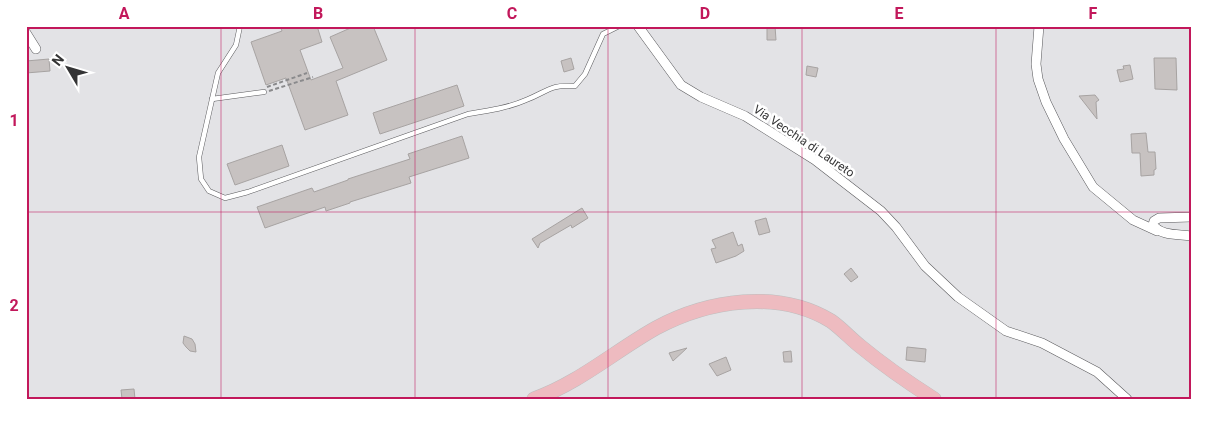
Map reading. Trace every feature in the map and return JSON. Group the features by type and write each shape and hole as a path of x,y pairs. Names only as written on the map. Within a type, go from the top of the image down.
{"main road":[{"path":"534,399 551,393 657,328 691,314 735,302 770,302 804,308 832,322 861,346 934,399"}],"street":[{"name":"Via Vecchia di Laureto","path":"638,26 681,85 701,97 745,116 814,160 881,211 924,266 958,297 1006,331 1042,343 1097,372 1127,399"},
{"path":"1039,26 1036,64 1038,79 1046,102 1064,139 1093,187 1133,220 1162,233 1191,236"},
{"path":"26,34 36,49"},
{"path":"1157,231 1153,225 1154,221 1159,218 1191,216"}],"lane":[{"path":"240,26 236,46 218,73 199,157 201,179 209,191 225,198 248,192 468,114 489,111 526,100 545,90 564,85 575,86 585,74 603,34 607,29 619,26"},
{"path":"212,99 263,92"}],"path":[{"path":"307,73 261,88 263,92 313,77"}],"building":[{"path":"280,26 317,26 322,42 300,50 311,80 343,68 330,37 355,26 373,26 387,60 336,81 348,115 305,130 286,78 266,85 251,42 282,31"},
{"path":"767,26 775,26 776,40 767,40"},
{"path":"571,58 574,69 564,72 561,61"},
{"path":"1154,58 1176,58 1177,90 1155,89"},
{"path":"49,59 50,71 26,73 26,61"},
{"path":"1130,65 1133,79 1120,82 1117,70 1124,69 1123,66"},
{"path":"807,66 818,68 816,77 806,75"},
{"path":"457,85 464,106 380,134 373,113"},
{"path":"1095,95 1099,100 1096,102 1097,119 1079,96"},
{"path":"1146,133 1148,152 1155,152 1156,169 1154,170 1154,175 1141,176 1140,153 1132,153 1131,134"},
{"path":"462,136 469,158 409,177 411,183 326,211 325,207 265,228 257,207 312,188 314,192 410,159 408,154"},
{"path":"282,145 289,166 235,185 227,164"},
{"path":"582,208 588,218 572,228 571,225 540,243 538,248 532,239"},
{"path":"766,218 770,232 759,235 755,221"},
{"path":"733,232 738,246 742,244 744,251 716,263 711,249 716,248 712,240"},
{"path":"851,268 858,277 851,282 844,274"},
{"path":"184,336 192,339 196,352 190,351 183,343"},
{"path":"907,347 926,349 925,362 906,360"},
{"path":"687,348 673,361 669,353"},
{"path":"791,351 792,362 784,362 783,352"},
{"path":"726,357 731,370 717,376 709,364"},
{"path":"134,389 135,399 122,399 121,390"}]}
